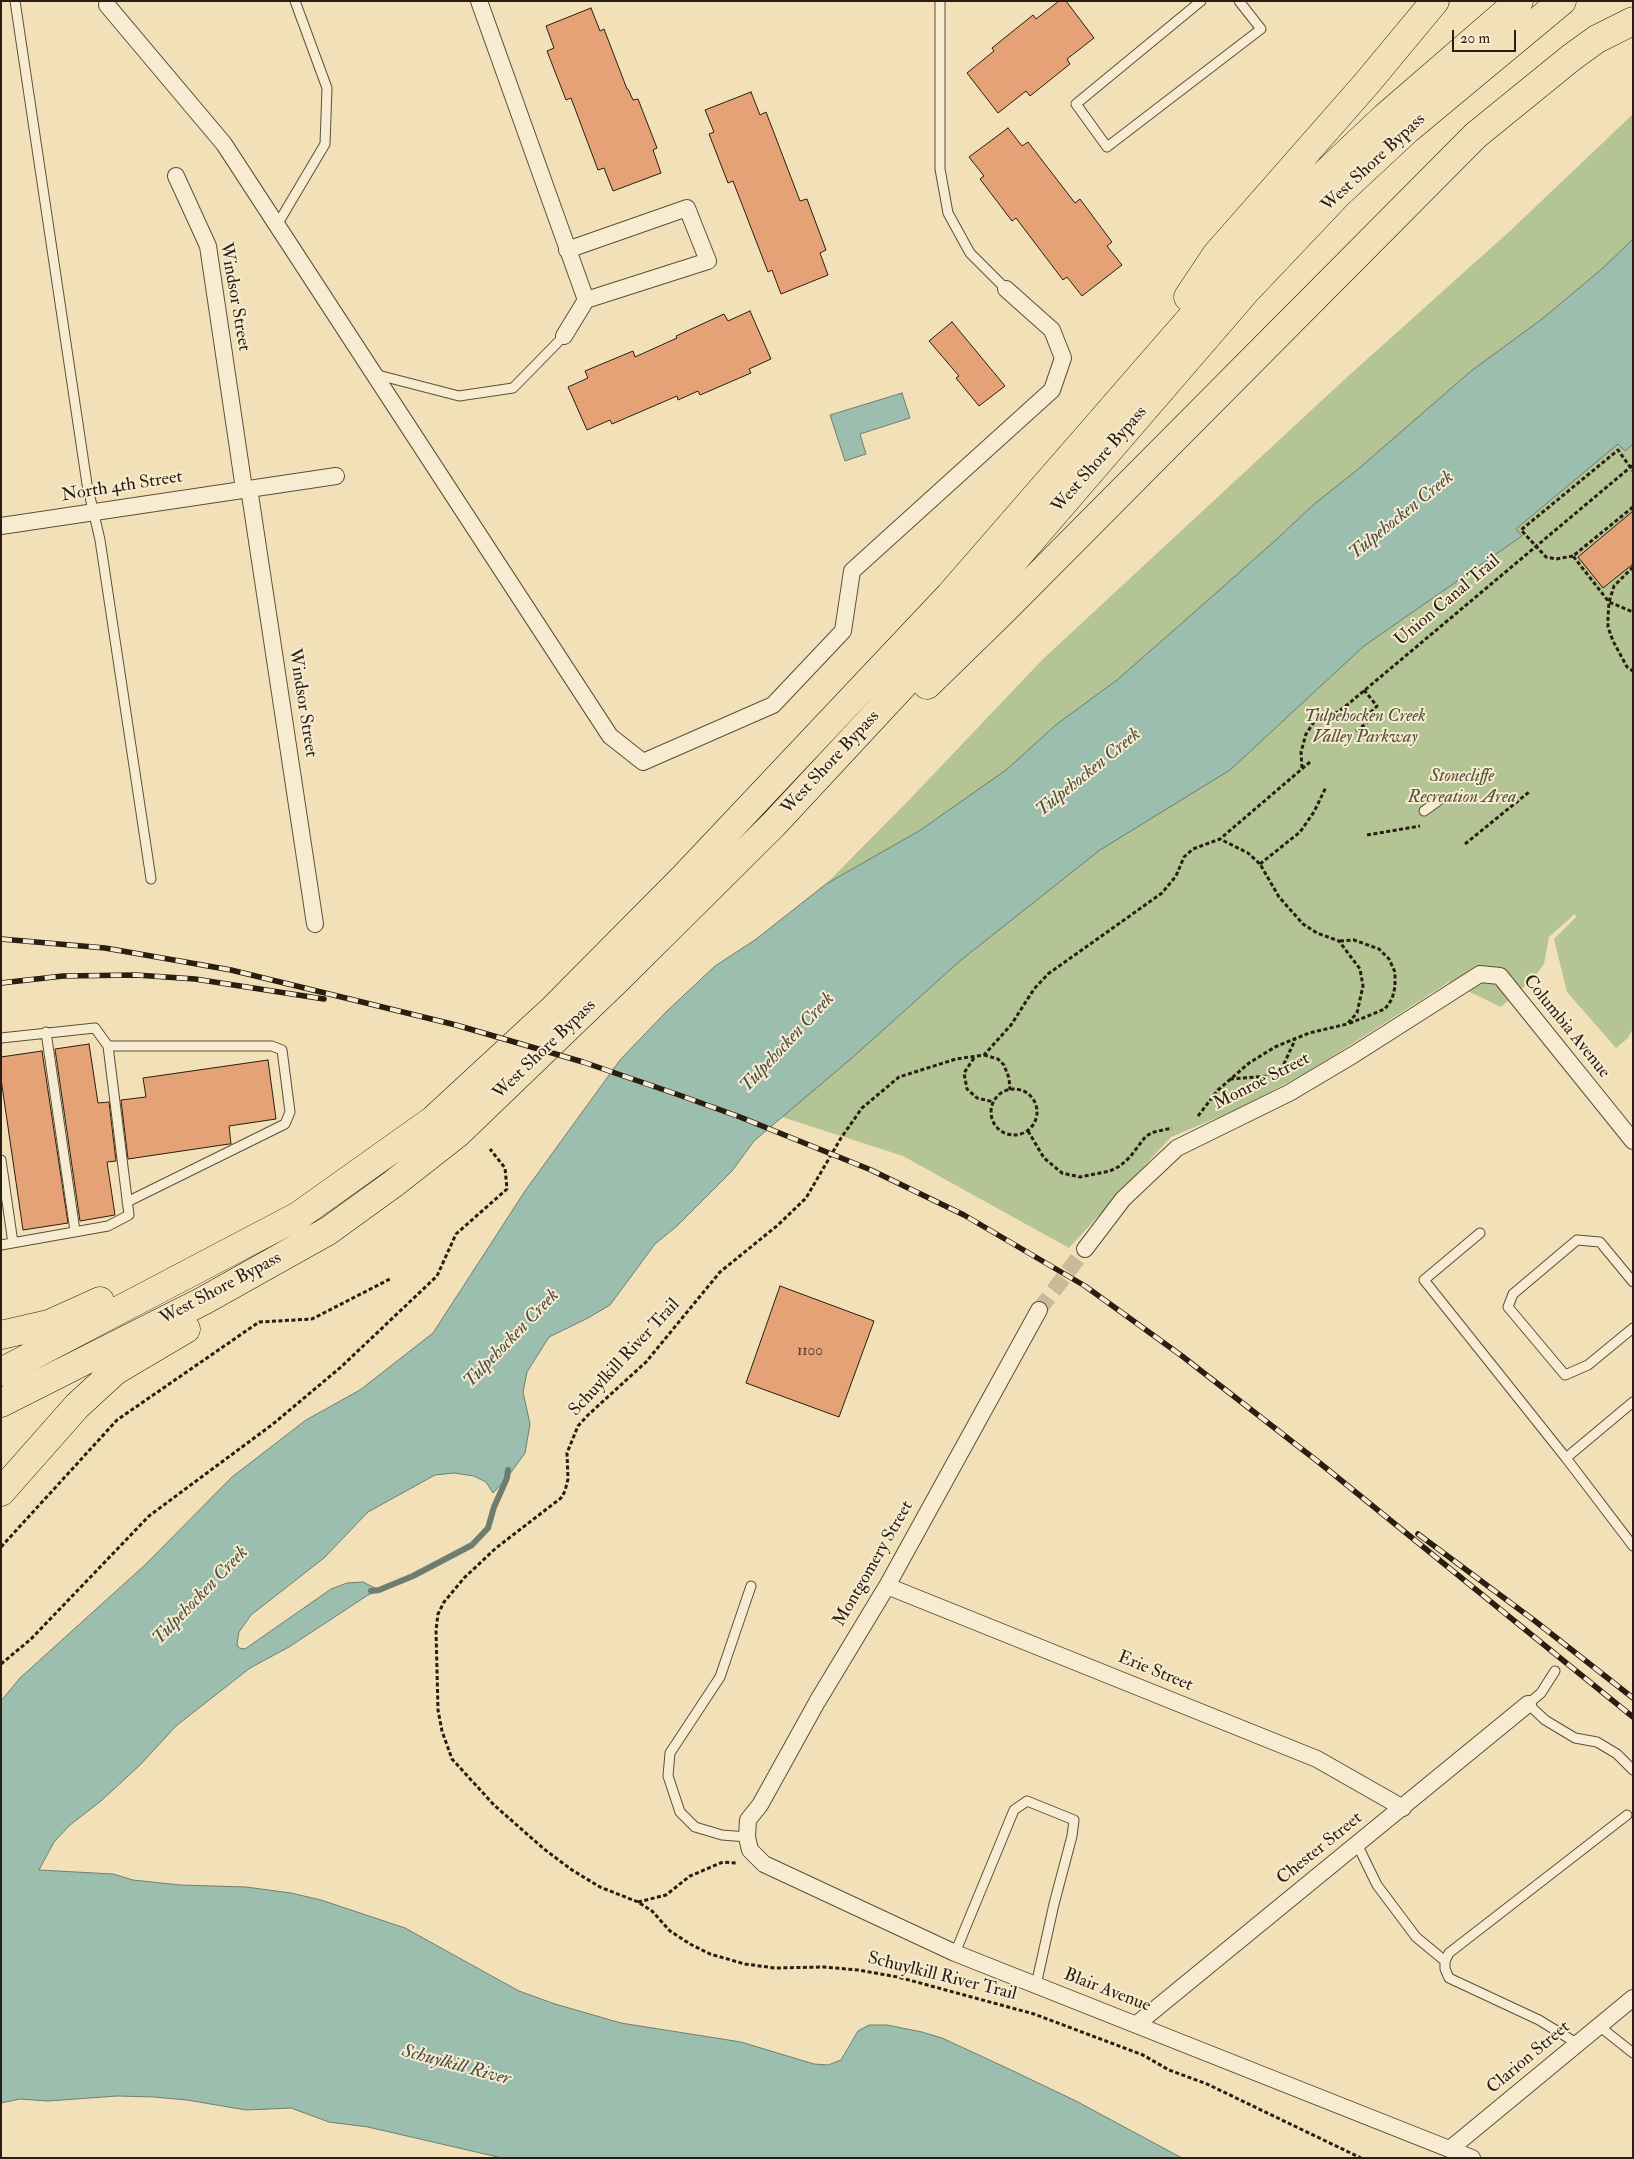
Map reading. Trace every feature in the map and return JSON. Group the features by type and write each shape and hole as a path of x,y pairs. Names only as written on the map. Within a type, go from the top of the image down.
{"highway":[{"path":"1117,403 1216,255 1435,1"},
{"name":"West Shore Bypass","path":"1,1372 298,1216 433,1120 551,1011 683,878 950,595 1278,218 1385,117 1520,1"},
{"name":"West Shore Bypass","path":"1,1403 203,1301 328,1231 447,1142 618,979 773,826 946,639 1246,291 1337,195 1408,129 1562,1"},
{"path":"618,979 1004,610 1476,135 1572,57 1597,39 1633,21"},
{"path":"1,1492 77,1406 115,1370 160,1343 332,1249 447,1142"},
{"path":"1,1335 48,1324 69,1316 359,1172"}],"street":[{"path":"479,1 586,300"},
{"path":"107,5 224,144 610,736 643,762 773,705 843,631 852,571 1052,390 1063,358 1052,330 1006,289"},
{"name":"Windsor Street","path":"176,176 208,246 315,924"},
{"path":"564,336 586,300 708,261 687,208 567,250"},
{"name":"North 4th Street","path":"1,526 336,476"},
{"name":"Columbia Avenue","path":"1480,974 1500,976 1633,1141"},
{"name":"Monroe Street","path":"1085,1250 1123,1199 1177,1148 1289,1093 1362,1050 1480,974"},
{"name":"Montgomery Street","path":"747,1837 748,1820 760,1805 817,1702 887,1586 1039,1310"},
{"name":"Erie Street","path":"887,1586 1317,1759 1402,1808"},
{"name":"Chester Street","path":"1137,2024 1528,1704"},
{"name":"Blair Avenue","path":"747,1837 750,1850 764,1864 955,1953 1472,2158"},
{"name":"Clarion Street","path":"1450,2149 1633,1998"}],"lane":[{"path":"15,1 87,484 102,550 151,879"},
{"path":"277,225 325,144 327,88 295,1"},
{"path":"940,1 940,168 948,213 970,253 1006,289"},
{"path":"1201,1 1076,104 1107,147 1261,29 1239,1"},
{"path":"374,374 459,396 513,388 564,336"},
{"path":"1424,812 1438,801"},
{"path":"1,1038 95,1028 108,1046 129,1215 108,1226 1,1245"},
{"path":"46,1032 75,1231"},
{"path":"108,1046 272,1046 282,1050 290,1112 285,1124 127,1202"},
{"path":"1,1160 13,1243"},
{"path":"1480,1233 1424,1280 1566,1458 1633,1546"},
{"path":"1633,1282 1600,1242 1577,1240 1513,1294 1508,1306 1565,1375 1588,1365 1633,1328"},
{"path":"1566,1458 1633,1402"},
{"path":"747,1837 722,1835 696,1827 680,1812 668,1776 670,1753 720,1677 751,1586"},
{"path":"1555,1672 1540,1693 1528,1704 1545,1720 1576,1738 1597,1742 1616,1754 1633,1770"},
{"path":"955,1953 1014,1810 1027,1801 1074,1820 1072,1836 1054,1904 1036,1985"},
{"path":"1578,2044 1539,2020 1449,1978 1445,1969 1445,1961 1449,1953 1627,1815"},
{"path":"1357,1844 1377,1885 1416,1937 1445,1961"},
{"path":"1599,2026 1633,2053"}],"path":[{"path":"1633,471 1618,450 1521,530 1534,547 1546,557 1556,560 1573,556 1633,507"},
{"name":"Union Canal Trail","path":"1302,768 1301,752 1306,734 1314,722 1338,712 1631,466"},
{"path":"1573,556 1609,602 1633,612"},
{"path":"1633,567 1614,586 1609,602 1608,627 1627,667 1633,671"},
{"path":"1364,690 1377,706 1369,714 1374,720"},
{"path":"1338,712 1338,722"},
{"path":"1356,731 1367,723"},
{"path":"1010,1090 1009,1078 1004,1065 998,1059 984,1055 1011,1025 1034,989 1048,974 1162,893 1176,876 1184,857 1193,849 1220,839 1310,762"},
{"path":"1260,864 1300,832 1314,812 1326,787"},
{"path":"1466,844 1529,792"},
{"path":"1367,835 1424,825"},
{"path":"1194,1119 1201,1113 1218,1090 1249,1063 1275,1048 1309,1033 1347,1024 1385,1009 1392,999 1395,987 1395,972 1389,959 1379,950 1354,940 1340,941 1317,933 1303,924 1279,897 1260,864 1248,853 1220,839"},
{"path":"1340,941 1360,969 1363,986 1357,1013 1347,1024"},
{"path":"1230,1080 1269,1076 1277,1072 1283,1066 1295,1040"},
{"name":"Schuylkill River Trail","path":"984,1055 956,1059 899,1077 862,1108 841,1138 806,1198 778,1225 720,1272 646,1362 578,1426 567,1453 568,1479 561,1498 496,1548 464,1578 444,1602 438,1614 436,1630 438,1710 442,1731 452,1758 494,1805 544,1849 572,1870 600,1887 638,1902 652,1911 670,1930 690,1944 710,1954 744,1964 775,1968 824,1967 858,1970 898,1977 1034,2014 1143,2055 1169,2070 1207,2084 1361,2158"},
{"path":"974,1057 964,1073 964,1082 967,1089 977,1098 994,1102"},
{"path":"1010,1090 1025,1092 1035,1103 1036,1119 1028,1131 1014,1135 1000,1130 992,1117 994,1102 1003,1092 1010,1090"},
{"path":"1028,1131 1044,1158 1062,1173 1080,1177 1110,1171 1120,1166 1130,1158 1146,1136 1177,1126"},
{"path":"1,1664 31,1639 149,1516 274,1424 341,1367 438,1276 456,1234 507,1189 505,1168 490,1149"},
{"path":"1,1547 124,1414 259,1322 312,1319 390,1280"},
{"path":"638,1902 666,1895 690,1876 723,1862 764,1864"}],"green space":[{"name":"Tulpehocken Creek Valley Parkway","path":"1633,114 1633,1029 1628,1038 1616,1048 1567,992 1554,939 1576,917 1575,914 1549,937 1544,964 1532,980 1501,1007 1449,982 1314,1068 1243,1107 1171,1137 1069,1248 903,1156 782,1117 666,1012 715,966 755,940 826,884 1043,659 1345,379 1511,230"}],"water":[{"path":"1633,239 1633,444 1625,451 1618,444 1516,529 1522,536 1364,646 1230,770 1100,850 961,960 853,1057 754,1141 732,1171 677,1226 655,1244 610,1305 549,1337 527,1372 523,1392 530,1424 525,1453 507,1478 493,1493 486,1482 474,1476 454,1473 435,1475 368,1512 324,1558 251,1615 239,1632 237,1644 239,1648 245,1649 331,1589 347,1583 363,1582 379,1590 368,1595 289,1647 250,1668 176,1726 140,1765 101,1801 70,1825 54,1842 39,1870 113,1874 133,1880 180,1885 246,1887 291,1893 321,1900 405,1928 519,1991 555,2004 621,2023 741,2042 814,2064 828,2065 841,2060 858,2031 869,2025 887,2025 922,2032 942,2038 1076,2101 1182,2158 502,2158 368,2127 329,2122 291,2108 246,2110 187,2100 117,2096 48,2101 20,2099 1,2103 1,1701 20,1678 146,1564 232,1477 306,1420 360,1390 433,1333 525,1191 620,1060 666,1012 715,966 755,940 826,884 919,831 1006,770 1057,724 1117,680 1313,505 1356,471 1471,371 1542,319 1603,268"},
{"path":"902,393 910,418 860,434 866,454 845,461 830,415"}],"building":[{"path":"1059,1 1066,1 1094,38 1067,59 1070,64 1030,96 1026,91 998,113 967,73 994,51 992,48 1033,15 1036,19"},
{"path":"591,8 600,31 604,29 627,89 633,100 638,99 657,148 653,150 661,173 613,191 604,168 598,170 571,98 566,100 547,51 554,48 546,26"},
{"path":"751,92 760,115 766,112 800,201 807,199 826,250 820,253 828,275 781,294 772,270 768,272 733,181 728,183 709,134 714,132 705,110"},
{"path":"1008,128 1022,146 1028,142 1075,203 1080,199 1112,242 1107,246 1122,265 1082,296 1067,277 1063,280 1016,218 1012,221 980,179 984,176 969,157"},
{"path":"750,311 771,359 749,369 751,373 700,395 698,391 678,400 677,396 612,424 610,420 587,430 568,387 588,378 585,371 633,351 635,357 724,314 728,321"},
{"path":"952,322 1005,386 979,406 956,378 959,376 929,341"},
{"path":"1633,511 1633,564 1603,588 1578,557"},
{"path":"89,1044 98,1103 109,1102 116,1161 107,1162 115,1215 80,1221 55,1049"},
{"path":"42,1051 68,1223 23,1230 1,1079 1,1057"},
{"path":"268,1060 276,1119 229,1126 231,1144 128,1159 121,1100 146,1097 143,1078"},
{"path":"780,1286 874,1321 839,1417 746,1383"}],"waterway":[{"path":"371,1591 379,1590 413,1576 472,1545 488,1528 494,1507 507,1478 508,1470"}],"tunnel":[{"path":"1039,1310 1085,1249"}],"railway":[{"path":"1,939 105,948 231,970 456,1025 583,1062 679,1095 740,1117 871,1170 964,1215 1085,1286 1182,1356 1321,1464 1633,1717"},
{"path":"1,983 63,976 136,975 195,979 324,999"},
{"path":"1418,1534 1535,1621 1633,1698"}],"water label":[{"name":"Tulpehocken Creek","path":"1402,516"},
{"name":"Tulpehocken Creek","path":"1089,773"},
{"name":"Tulpehocken Creek","path":"788,1043"},
{"name":"Tulpehocken Creek","path":"512,1339"},
{"name":"Tulpehocken Creek","path":"201,1596"},
{"name":"Schuylkill River","path":"456,2066"}],"park label":[{"name":"Stonecliffe Recreation Area","path":"1462,788"}]}
